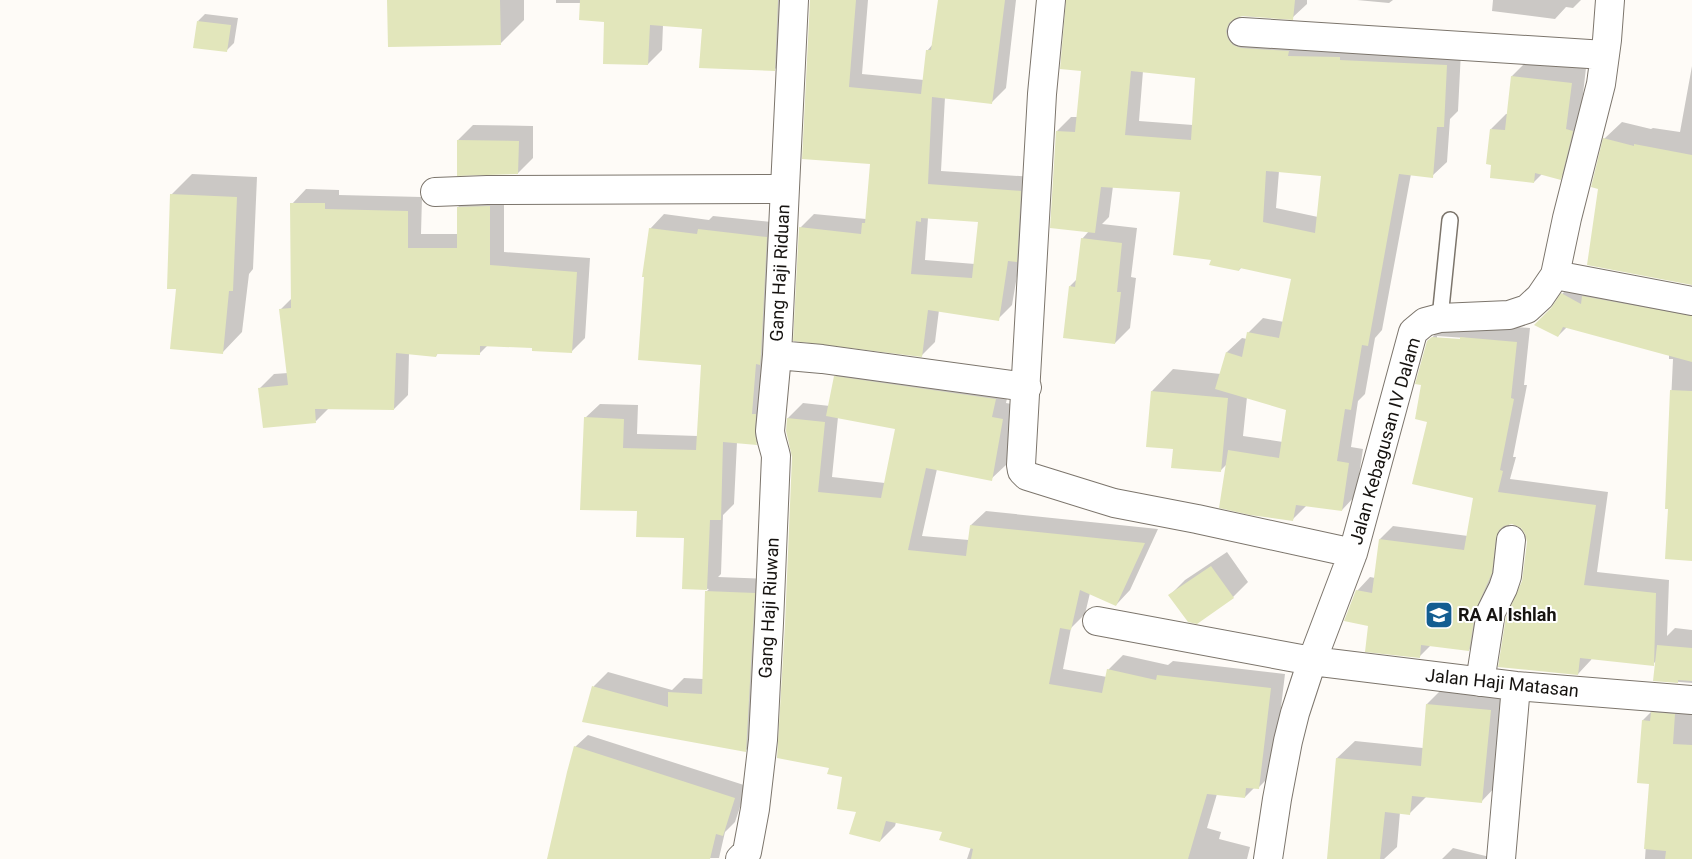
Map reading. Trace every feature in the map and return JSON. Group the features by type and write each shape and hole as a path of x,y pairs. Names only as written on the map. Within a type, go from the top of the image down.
{"street":[{"name":"Gang Haji Riduan","path":"794,0 777,355 822,359 1027,387"},
{"path":"1052,0 1042,94 1022,471 1027,476 1114,503 1353,553"},
{"name":"Jalan Kebagusan IV Dalam","path":"1268,859 1288,741 1312,662 1353,553 1413,332 1425,322 1440,318 1509,315 1527,309 1540,297 1555,275 1600,84 1605,56 1610,0"},
{"path":"1242,32 1605,56"},
{"path":"435,192 784,189"},
{"path":"1555,275 1692,300"},
{"name":"Gang Haji Riuwan","path":"740,859 747,852 755,809 763,740 776,456 775,448 771,443 770,431 777,355"},
{"path":"1480,682 1491,612 1507,576 1511,540"},
{"name":"Jalan Haji Matasan","path":"1097,621 1312,662 1516,686 1692,700"},
{"path":"1502,859 1516,686"}],"lane":[{"path":"1440,318 1450,220"}],"building":[{"path":"387,0 500,0 501,45 388,47"},
{"path":"580,0 778,0 775,71 699,68 702,29 650,25 648,65 603,64 604,22 579,20"},
{"path":"810,0 856,0 849,87 921,94 926,50 931,50 938,0 1005,0 992,104 932,97 928,184 1021,191 1017,262 1008,261 999,321 928,310 922,357 793,341 799,227 861,234 862,223 865,223 870,164 802,159","holes":["921,218 978,222 972,278 911,274 916,221 921,222"]},
{"path":"1066,0 1295,0 1293,20 1243,16 1236,18 1229,23 1226,31 1228,39 1233,45 1241,48 1289,51 1288,56 1340,57 1340,60 1447,65 1444,127 1437,127 1433,178 1399,174 1368,346 1362,345 1351,410 1345,409 1337,461 1349,463 1342,511 1296,505 1293,521 1250,515 1219,508 1228,450 1279,458 1286,410 1215,389 1226,352 1242,357 1247,332 1279,338 1291,279 1240,268 1239,271 1209,265 1211,260 1173,255 1180,192 1101,187 1095,233 1050,228 1056,131 1075,132 1081,71 1060,69","holes":["1131,71 1195,78 1191,140 1125,135","1266,171 1321,176 1315,233 1263,222"]},
{"path":"197,21 231,25 227,52 193,48"},
{"path":"1511,76 1572,83 1566,129 1573,131 1561,180 1535,173 1534,183 1490,178 1491,165 1486,164 1490,129 1505,130"},
{"path":"1603,138 1634,146 1634,144 1692,155 1692,285 1587,265 1598,189 1591,187"},
{"path":"457,140 519,141 518,174 457,176"},
{"path":"170,194 237,197 233,291 229,291 223,354 170,349 176,289 167,289"},
{"path":"290,203 325,203 325,209 408,211 408,248 457,248 457,207 490,206 490,265 577,272 572,353 532,351 532,348 480,346 480,355 437,354 436,357 396,353 394,410 315,409 316,423 263,428 258,388 288,385 279,309 291,308"},
{"path":"649,228 697,234 698,229 767,237 761,354 760,365 756,364 752,414 756,414 755,433 757,445 723,442 721,520 710,520 707,590 682,589 684,538 636,537 637,511 580,510 584,417 624,419 623,448 696,450 701,365 638,360 644,277 642,277"},
{"path":"1081,238 1122,243 1117,292 1121,292 1115,344 1063,338 1069,286 1075,287"},
{"path":"1561,293 1581,304 1582,296 1692,316 1692,362 1563,327 1558,337 1534,325 1551,308"},
{"path":"1432,337 1460,339 1460,337 1517,342 1511,398 1514,399 1500,470 1503,471 1498,492 1596,505 1584,585 1656,593 1654,666 1580,658 1578,675 1498,667 1506,617 1522,581 1527,542 1521,528 1512,524 1504,526 1499,530 1496,538 1492,573 1476,609 1469,651 1421,645 1420,658 1365,652 1368,626 1344,621 1356,590 1372,593 1379,539 1464,550 1473,498 1412,484 1427,422 1415,419 1421,385 1415,384 1427,341"},
{"path":"834,376 996,399 992,417 1003,419 992,481 926,468 908,550 966,556 970,525 1145,543 1116,606 1080,590 1071,630 1060,628 1049,684 1102,693 1107,669 1156,680 1157,675 1271,688 1259,789 1246,788 1245,798 1207,794 1188,859 971,859 973,849 939,840 942,832 886,821 880,842 849,834 856,812 837,809 842,777 827,774 829,768 777,758 792,457 786,431 787,418 825,422 818,492 881,498 895,429 826,416"},
{"path":"1670,390 1692,391 1692,561 1665,559 1668,509 1665,509"},
{"path":"1151,391 1228,398 1221,472 1171,468 1173,449 1146,447"},
{"path":"1211,566 1234,598 1197,624 1188,622 1168,595"},
{"path":"705,591 755,593 746,752 582,722 592,686 668,707 668,692 702,694"},
{"path":"1657,645 1692,648 1692,681 1678,680 1678,683 1653,681"},
{"path":"1426,704 1491,710 1482,803 1412,796 1410,815 1385,812 1380,859 1327,859 1336,758 1421,766"},
{"path":"1651,712 1675,714 1673,744 1692,745 1692,859 1665,859 1666,851 1644,849 1649,784 1637,783 1642,720 1650,721"},
{"path":"574,746 735,798 723,836 716,834 710,859 547,859"}],"place":[{"name":"RA Al Ishlah","path":"1439,615"}]}
